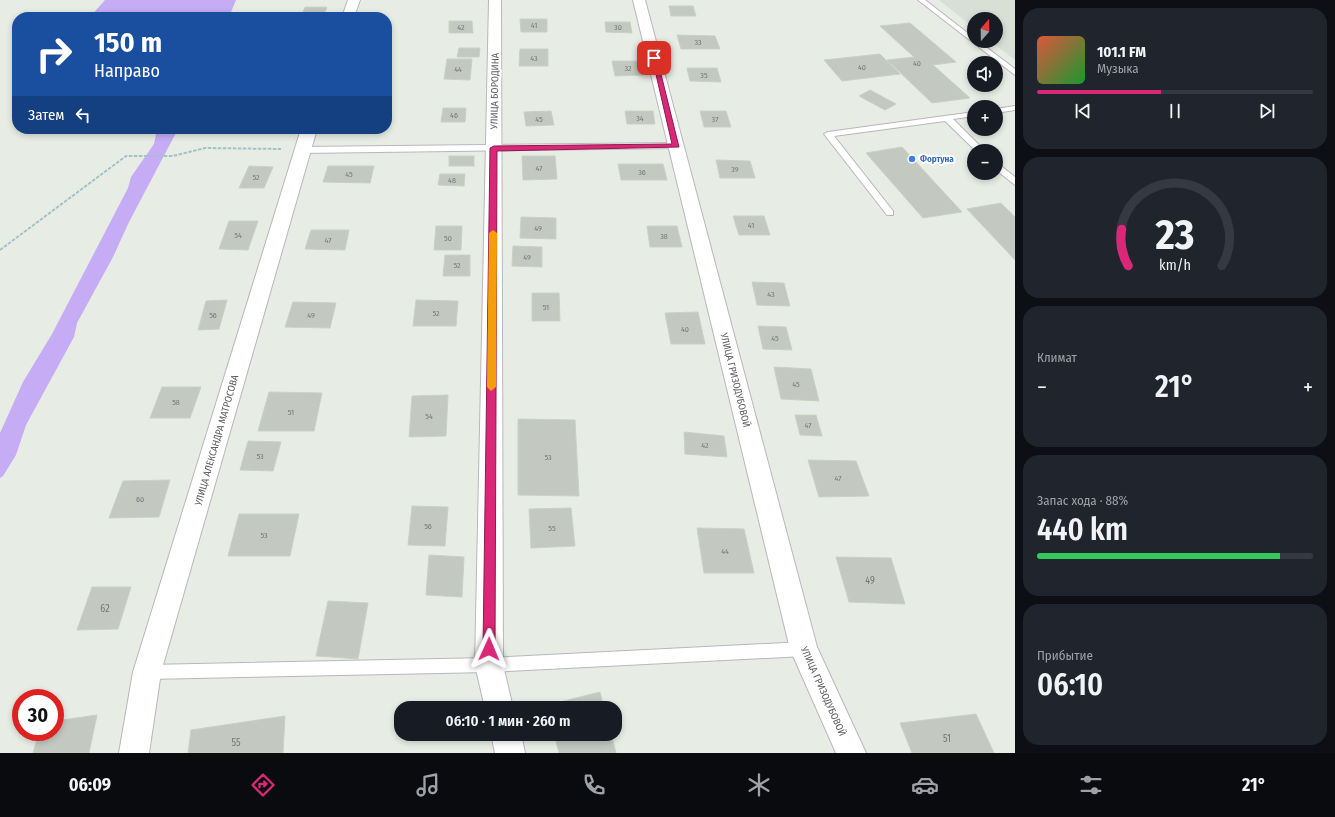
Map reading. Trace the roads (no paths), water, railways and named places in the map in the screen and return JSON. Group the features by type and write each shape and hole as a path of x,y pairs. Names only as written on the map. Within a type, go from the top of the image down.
{"street":[{"path":"350,12 354,0"},
{"name":"УЛИЦА БОРОДИНА","path":"495,0 489,665 497,701"},
{"name":"УЛИЦА ГРИЗОДУБОВОЙ","path":"639,0 804,649 851,753"},
{"name":"УЛИЦА АЛЕКСАНДРА МАТРОСОВА","path":"134,753 147,672 307,134"},
{"path":"507,741 510,753"}],"lane":[{"path":"921,0 1015,73"},
{"path":"1003,109 1015,108"},
{"path":"890,214 828,134 967,115"},
{"path":"947,118 974,144"},
{"path":"302,150 676,146"},
{"path":"1003,171 1015,182"},
{"path":"147,672 489,665 804,649"}],"place":[{"name":"Фортуна","path":"912,159"}]}
